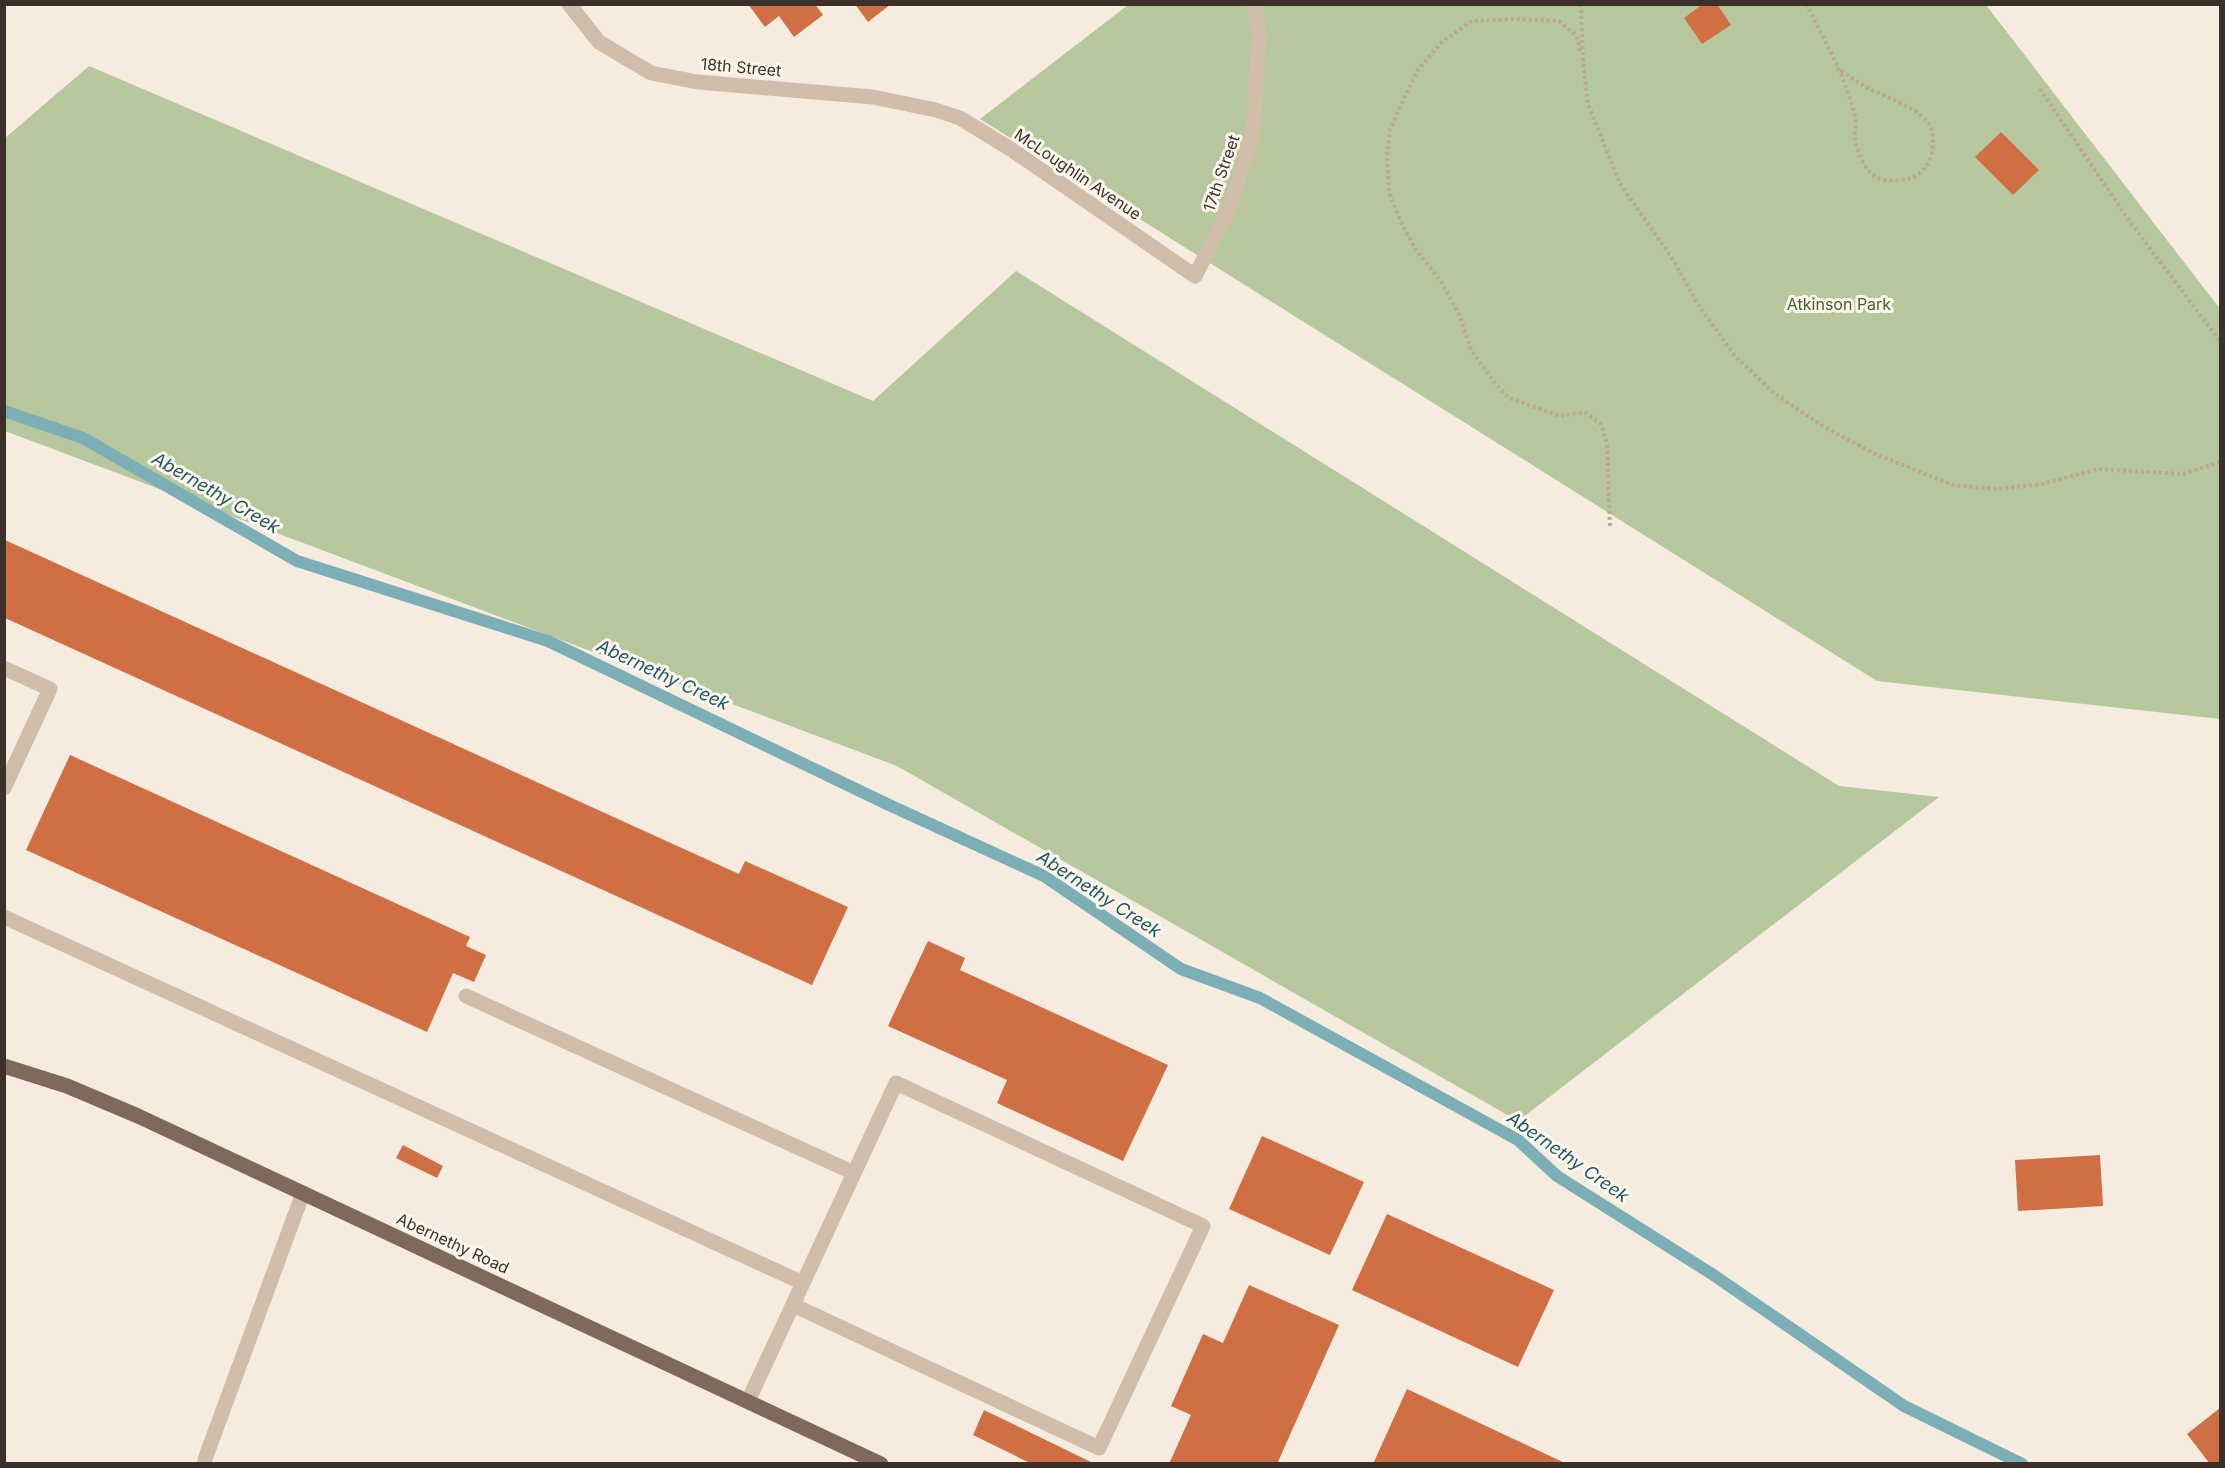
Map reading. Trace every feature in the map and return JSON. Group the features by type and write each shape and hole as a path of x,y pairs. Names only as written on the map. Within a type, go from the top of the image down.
{"main road":[{"name":"Abernethy Road","path":"4,1066 67,1086 128,1112 881,1464"}],"street":[{"name":"18th Street","path":"568,4 599,42 651,73 698,82 873,97 936,110"},
{"name":"17th Street","path":"1195,276 1230,207 1253,135 1259,35 1254,4"},
{"name":"McLoughlin Avenue","path":"936,110 960,118 1012,150 1195,276"},
{"path":"4,668 50,689 4,788"},
{"path":"4,917 803,1283"},
{"path":"466,996 854,1173"},
{"path":"748,1401 896,1083 1203,1226 1100,1448 793,1305"},
{"path":"205,1464 204,1459 303,1193"}],"path":[{"path":"1581,4 1583,63 1588,104 1620,184 1672,258 1699,306 1735,356 1775,394 1821,425 1873,453 1953,484 1999,489 2042,484 2098,469 2183,474 2220,462"},
{"path":"1806,4 1837,68 1855,118 1855,141 1871,174 1882,180 1894,181 1907,180 1920,174 1933,150 1930,126 1901,103 1861,85 1837,68"},
{"path":"1583,63 1577,36 1559,21 1515,19 1472,21 1443,41 1417,71 1390,129 1389,193 1416,250 1440,280 1460,316 1471,350 1494,382 1509,398 1560,416 1585,412 1601,423 1607,444 1610,528"},
{"path":"2040,89 2130,222 2220,341"}],"green space":[{"name":"Atkinson Park","path":"1128,5 1986,5 2220,309 2220,719 1877,681 980,119"},
{"path":"89,66 873,401 1016,271 1839,786 1939,797 1518,1121 897,766 5,431 5,138"}],"building":[{"path":"748,4 815,4 823,15 794,37 779,16 765,27"},
{"path":"855,4 891,4 868,22"},
{"path":"1703,4 1717,4 1731,25 1702,44 1684,18"},
{"path":"2001,132 2039,170 2013,195 1975,157"},
{"path":"5,540 739,874 745,861 848,907 812,985 5,618"},
{"path":"70,755 470,937 466,946 486,955 474,982 453,973 427,1032 26,850"},
{"path":"928,941 965,958 960,970 1168,1065 1123,1161 997,1103 1007,1080 888,1026"},
{"path":"1262,1136 1364,1182 1330,1255 1229,1209"},
{"path":"403,1145 443,1166 437,1178 396,1158"},
{"path":"2100,1155 2103,1206 2018,1211 2015,1160"},
{"path":"1387,1214 1554,1290 1518,1367 1352,1290"},
{"path":"1249,1285 1339,1325 1277,1464 1169,1464 1191,1415 1171,1406 1203,1334 1223,1343"},
{"path":"1407,1389 1567,1464 1373,1464"},
{"path":"2220,1408 2220,1464 2210,1464 2187,1434"},
{"path":"984,1410 1095,1464 1032,1464 973,1435"}],"waterway":[{"name":"Abernethy Creek","path":"4,411 83,438 297,561 548,641 887,804 1044,876 1181,969 1260,998 1518,1140 1557,1176 1712,1274 1904,1406 2022,1464"}]}
